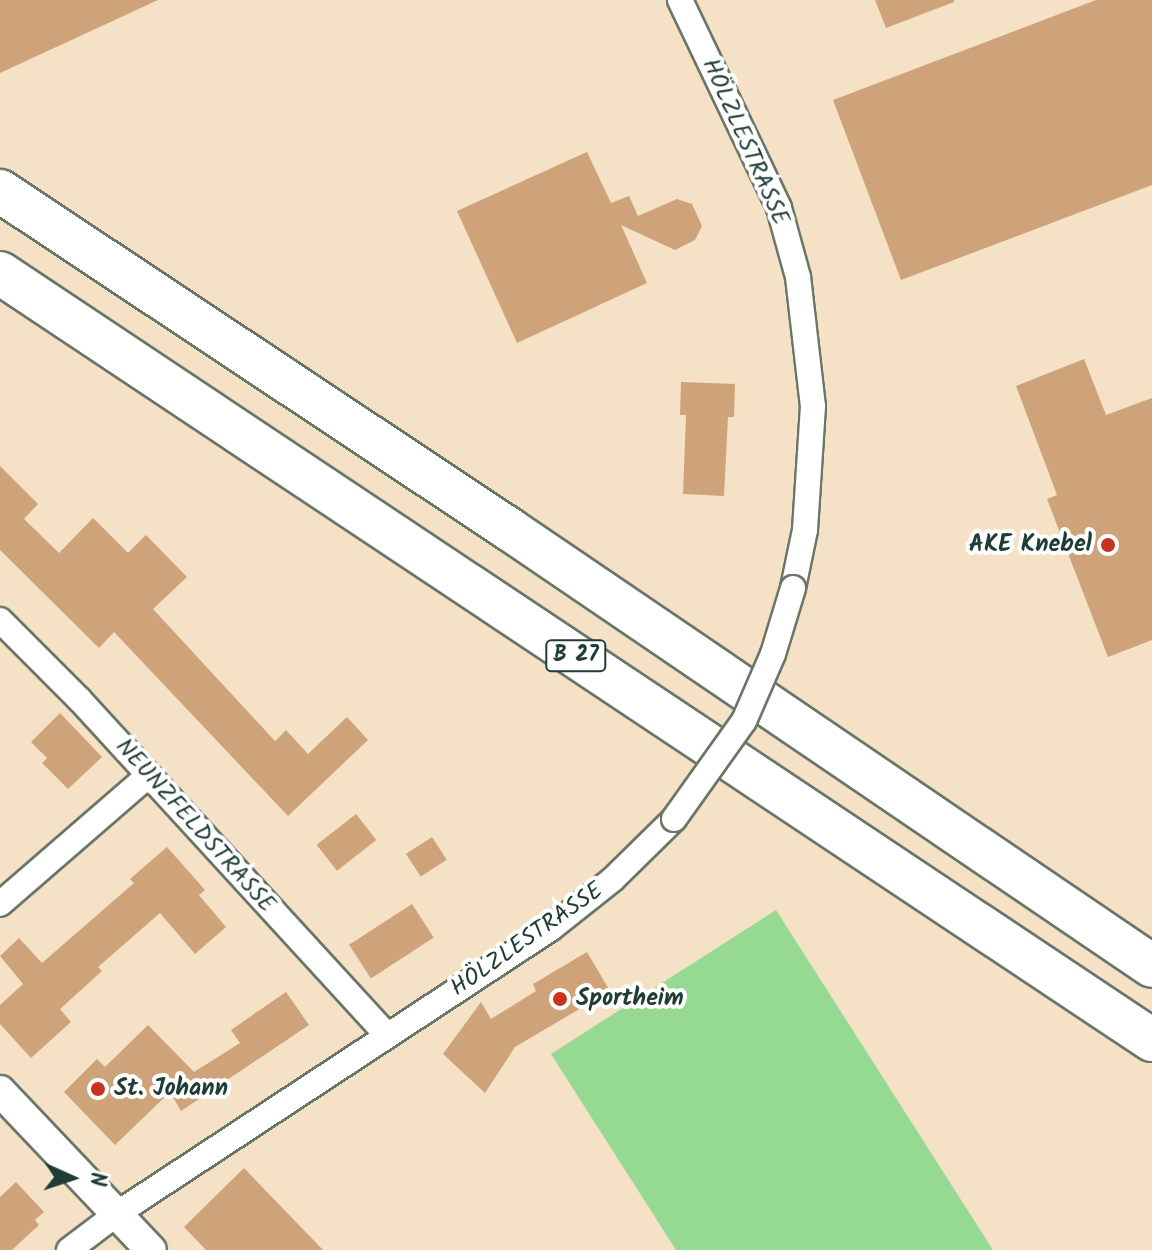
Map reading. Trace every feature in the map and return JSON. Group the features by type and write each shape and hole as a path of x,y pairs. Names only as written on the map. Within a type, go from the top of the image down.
{"highway":[{"name":"B 27","path":"0,191 509,529 1152,966"},
{"name":"B 27","path":"0,273 1152,1040"}],"street":[{"name":"HÖLZLESTRASSE","path":"69,1250 118,1213 550,929 613,879 674,819 744,721 773,654 793,588 805,530 813,406 798,277 779,208 680,0"},
{"name":"NEUNZFELDSTRASSE","path":"0,620 149,775 387,1035"},
{"path":"0,904 149,775"},
{"path":"0,1091 151,1250"}],"green space":[{"path":"776,910 993,1250 676,1250 551,1054"}],"building":[{"path":"0,0 158,0 0,73"},
{"path":"875,0 954,0 954,2 886,28"},
{"path":"1096,0 1152,0 1152,185 901,280 833,100"},
{"path":"587,152 611,203 629,196 638,216 677,199 692,204 702,226 695,240 675,250 621,225 647,283 517,343 457,211"},
{"name":"AKE Knebel","path":"1084,359 1106,415 1152,398 1152,640 1108,657 1047,499 1057,495 1016,386"},
{"path":"681,382 735,384 734,417 728,417 724,496 683,494 686,415 680,415"},
{"path":"0,466 38,504 24,519 59,553 93,518 128,553 146,535 187,577 153,609 275,741 286,730 308,754 347,717 368,740 288,816 114,632 99,648 0,550"},
{"path":"60,713 102,757 68,789 42,763 47,758 31,742"},
{"path":"356,814 376,840 337,871 317,845"},
{"path":"432,837 447,860 421,877 406,854"},
{"path":"167,847 205,890 199,895 226,927 195,954 160,913 98,967 102,971 60,1009 71,1022 31,1058 0,1024 0,1005 23,984 0,956 19,938 42,963 134,883 130,879"},
{"path":"412,904 434,938 371,978 349,945"},
{"path":"587,952 610,991 515,1047 485,1093 443,1054 481,1002 491,1019 536,991 533,984"},
{"path":"286,992 309,1025 181,1111 170,1092 115,1145 64,1092 97,1059 105,1067 148,1025 194,1072 240,1043 231,1030"},
{"path":"244,1168 323,1250 206,1250 184,1227"},
{"path":"16,1182 44,1212 35,1220 39,1225 12,1250 0,1250 0,1197"}],"place":[{"name":"AKE Knebel","path":"1108,545"},
{"name":"Sportheim","path":"560,999"},
{"name":"St. Johann","path":"98,1089"}]}
